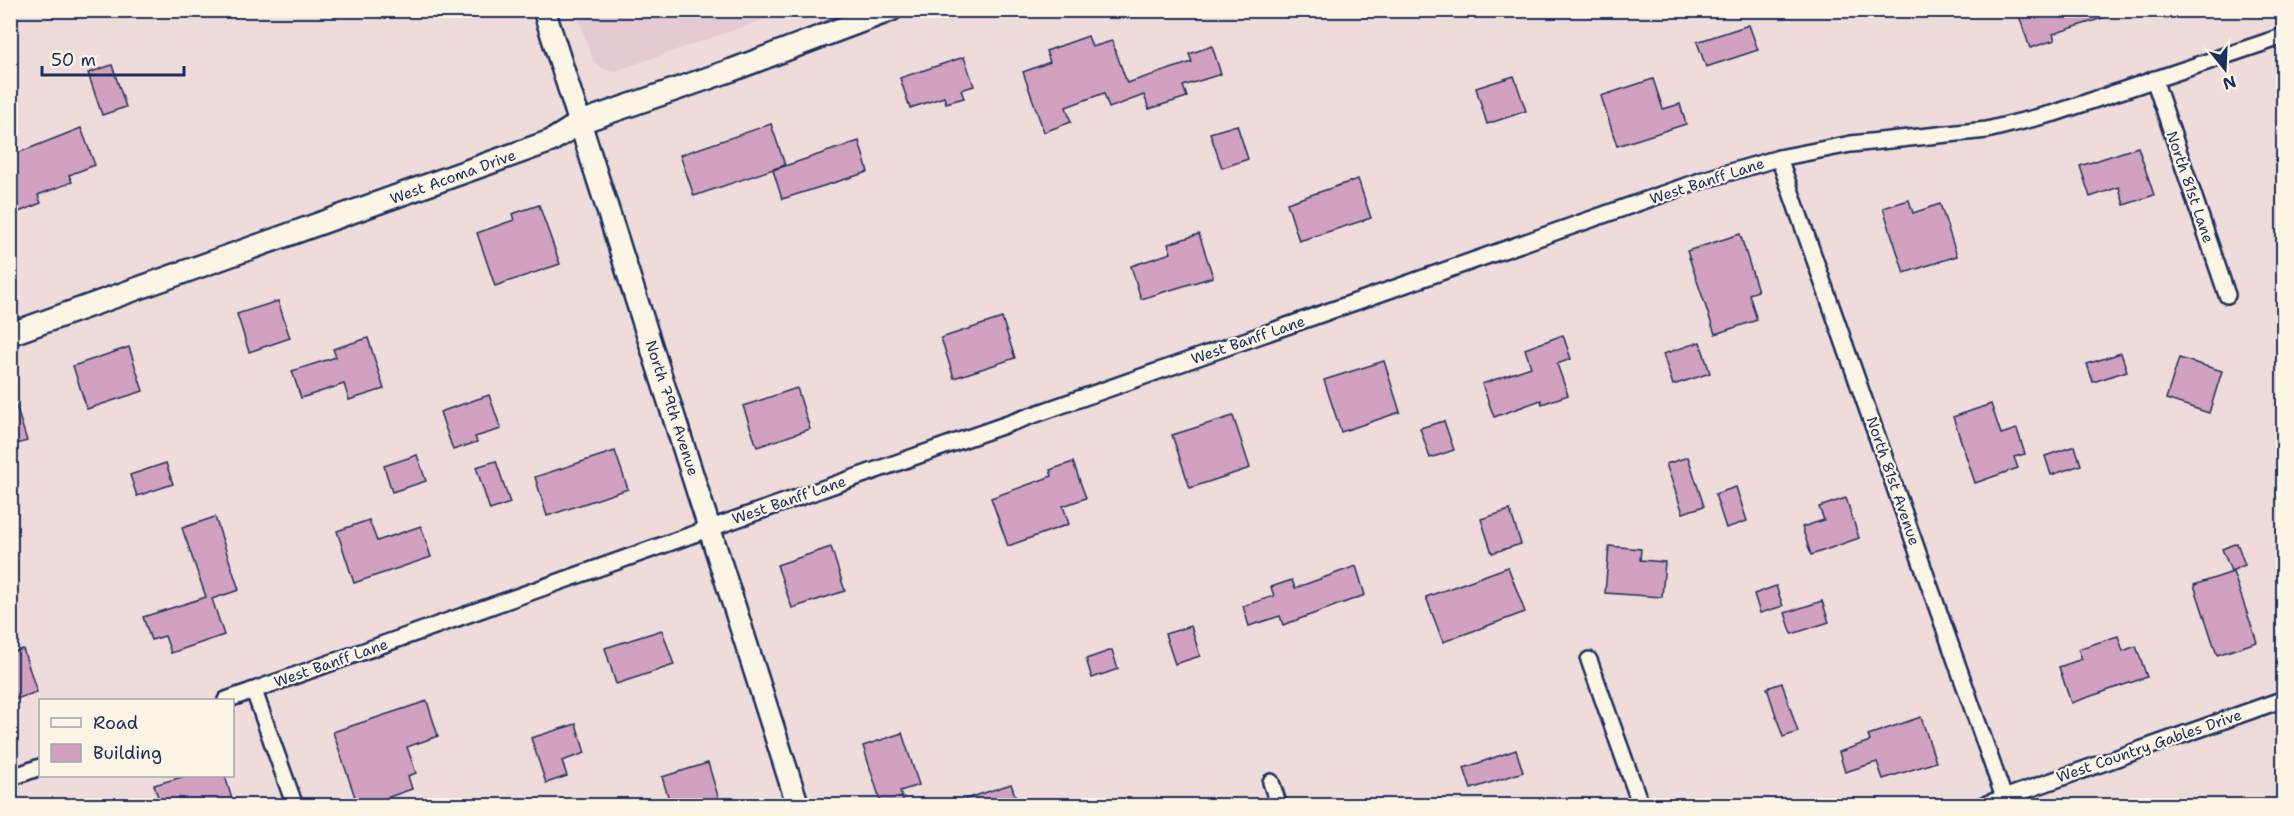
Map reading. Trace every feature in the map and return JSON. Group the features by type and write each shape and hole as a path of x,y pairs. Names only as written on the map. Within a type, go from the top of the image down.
{"street":[{"name":"North 79th Avenue","path":"544,10 798,806"},
{"name":"West Acoma Drive","path":"10,334 551,141 580,122 732,70 891,10"},
{"name":"West Banff Lane","path":"229,699 1703,180 1779,158 1851,144 1987,130 2055,113 2283,36"},
{"name":"North 81st Lane","path":"2154,79 2227,295"},
{"name":"North 81st Avenue","path":"1779,158 2005,802"},
{"path":"1589,660 1641,806"},
{"path":"254,691 295,806"},
{"name":"West Country Gables Drive","path":"1982,806 2005,802 2283,699"},
{"path":"10,778 39,767"},
{"path":"1271,782 1279,806"}],"shaded area":[{"path":"576,10 789,11 613,72 601,68 593,61"}],"building":[{"path":"2017,10 2114,10 2115,14 2053,34 2055,40 2030,48"},
{"path":"1749,25 1758,50 1706,67 1697,42"},
{"path":"1088,36 1092,47 1112,41 1127,83 1192,62 1189,54 1212,46 1221,74 1183,86 1187,97 1149,109 1144,95 1109,108 1104,93 1066,107 1071,122 1044,132 1023,72 1050,62 1046,51"},
{"path":"964,57 974,86 961,90 964,98 946,103 944,97 910,108 900,78"},
{"path":"112,65 126,107 102,115 88,73"},
{"path":"1514,76 1526,111 1487,124 1476,88"},
{"path":"1653,79 1663,109 1680,104 1686,124 1617,146 1601,96"},
{"path":"771,124 785,165 694,196 680,155"},
{"path":"1237,125 1248,159 1222,168 1210,133"},
{"path":"81,128 95,165 69,175 72,182 38,195 41,203 16,213 10,199 10,156"},
{"path":"859,141 868,172 782,199 773,170"},
{"path":"2138,147 2154,195 2124,205 2119,187 2090,197 2080,166"},
{"path":"1358,179 1371,218 1299,241 1287,203"},
{"path":"1909,200 1913,213 1940,204 1957,256 1904,273 1883,208"},
{"path":"539,205 560,264 495,286 477,233 514,220 512,214"},
{"path":"1199,234 1213,277 1141,299 1131,266 1171,253 1168,244"},
{"path":"1740,234 1758,291 1749,294 1757,320 1715,334 1687,251"},
{"path":"278,301 290,338 249,352 237,314"},
{"path":"1002,318 1015,358 954,378 941,338"},
{"path":"1563,335 1571,359 1557,364 1568,395 1542,404 1541,400 1494,417 1482,384 1531,367 1525,349"},
{"path":"368,338 384,389 349,400 344,384 301,398 292,371 336,357 333,349"},
{"path":"1700,342 1710,373 1673,385 1663,354"},
{"path":"129,347 143,391 87,409 73,366"},
{"path":"2121,353 2127,371 2093,382 2087,364"},
{"path":"2179,358 2222,371 2209,413 2166,399"},
{"path":"1384,361 1400,412 1341,432 1324,380"},
{"path":"797,388 810,429 757,447 743,406"},
{"path":"489,395 501,429 475,437 477,442 453,450 440,412"},
{"path":"10,399 14,399 27,441 10,446"},
{"path":"1991,404 2001,434 2017,429 2025,454 2014,457 2018,468 1975,483 1953,417"},
{"path":"1233,416 1250,468 1190,488 1172,435"},
{"path":"1444,421 1454,450 1430,458 1420,428"},
{"path":"2075,446 2081,465 2051,475 2045,456"},
{"path":"615,451 628,489 547,516 535,477"},
{"path":"417,455 426,481 392,492 384,466"},
{"path":"1688,457 1704,506 1683,513 1666,464"},
{"path":"496,461 510,503 490,510 476,467"},
{"path":"1073,462 1086,498 1063,506 1069,524 1008,546 991,498 1052,476 1050,470"},
{"path":"166,463 173,484 137,496 130,475"},
{"path":"1736,487 1747,521 1726,528 1715,494"},
{"path":"1846,498 1859,538 1811,555 1802,527 1824,520 1819,507"},
{"path":"1510,510 1521,544 1492,553 1481,519"},
{"path":"215,517 239,590 212,599 224,635 171,653 165,636 151,640 143,617 206,597 182,528"},
{"path":"369,520 377,541 421,526 431,557 354,583 337,531"},
{"path":"2237,543 2245,565 2231,571 2222,549"},
{"path":"1609,546 1641,549 1640,560 1665,562 1662,597 1605,593"},
{"path":"831,547 845,591 792,608 777,565"},
{"path":"1356,566 1365,595 1283,625 1280,616 1249,626 1243,606 1274,596 1271,587 1292,580 1295,588"},
{"path":"1508,567 1525,612 1443,642 1426,597"},
{"path":"2233,572 2257,642 2217,655 2194,585"},
{"path":"1776,586 1783,606 1760,613 1754,594"},
{"path":"1822,601 1829,622 1792,634 1785,613"},
{"path":"1191,626 1200,656 1175,664 1165,634"},
{"path":"662,630 674,665 616,684 605,648"},
{"path":"2118,636 2123,651 2136,646 2147,677 2071,703 2059,667 2082,659 2078,649"},
{"path":"23,649 37,692 10,701 10,653"},
{"path":"1112,650 1118,669 1092,678 1086,659"},
{"path":"1782,683 1798,732 1783,737 1767,688"},
{"path":"427,701 438,736 407,747 416,773 408,776 412,789 358,806 333,732"},
{"path":"1921,717 1936,762 1883,779 1877,762 1845,772 1839,752 1870,741 1868,735"},
{"path":"576,724 585,753 562,761 567,776 546,783 531,738"},
{"path":"902,733 919,785 900,791 905,806 882,806 863,746"},
{"path":"1516,750 1523,772 1471,789 1464,768"},
{"path":"708,763 721,806 671,806 662,777"},
{"path":"182,777 225,777 234,806 161,806 154,785"},
{"path":"1011,784 1017,801 1005,806 955,806 954,803"}]}
